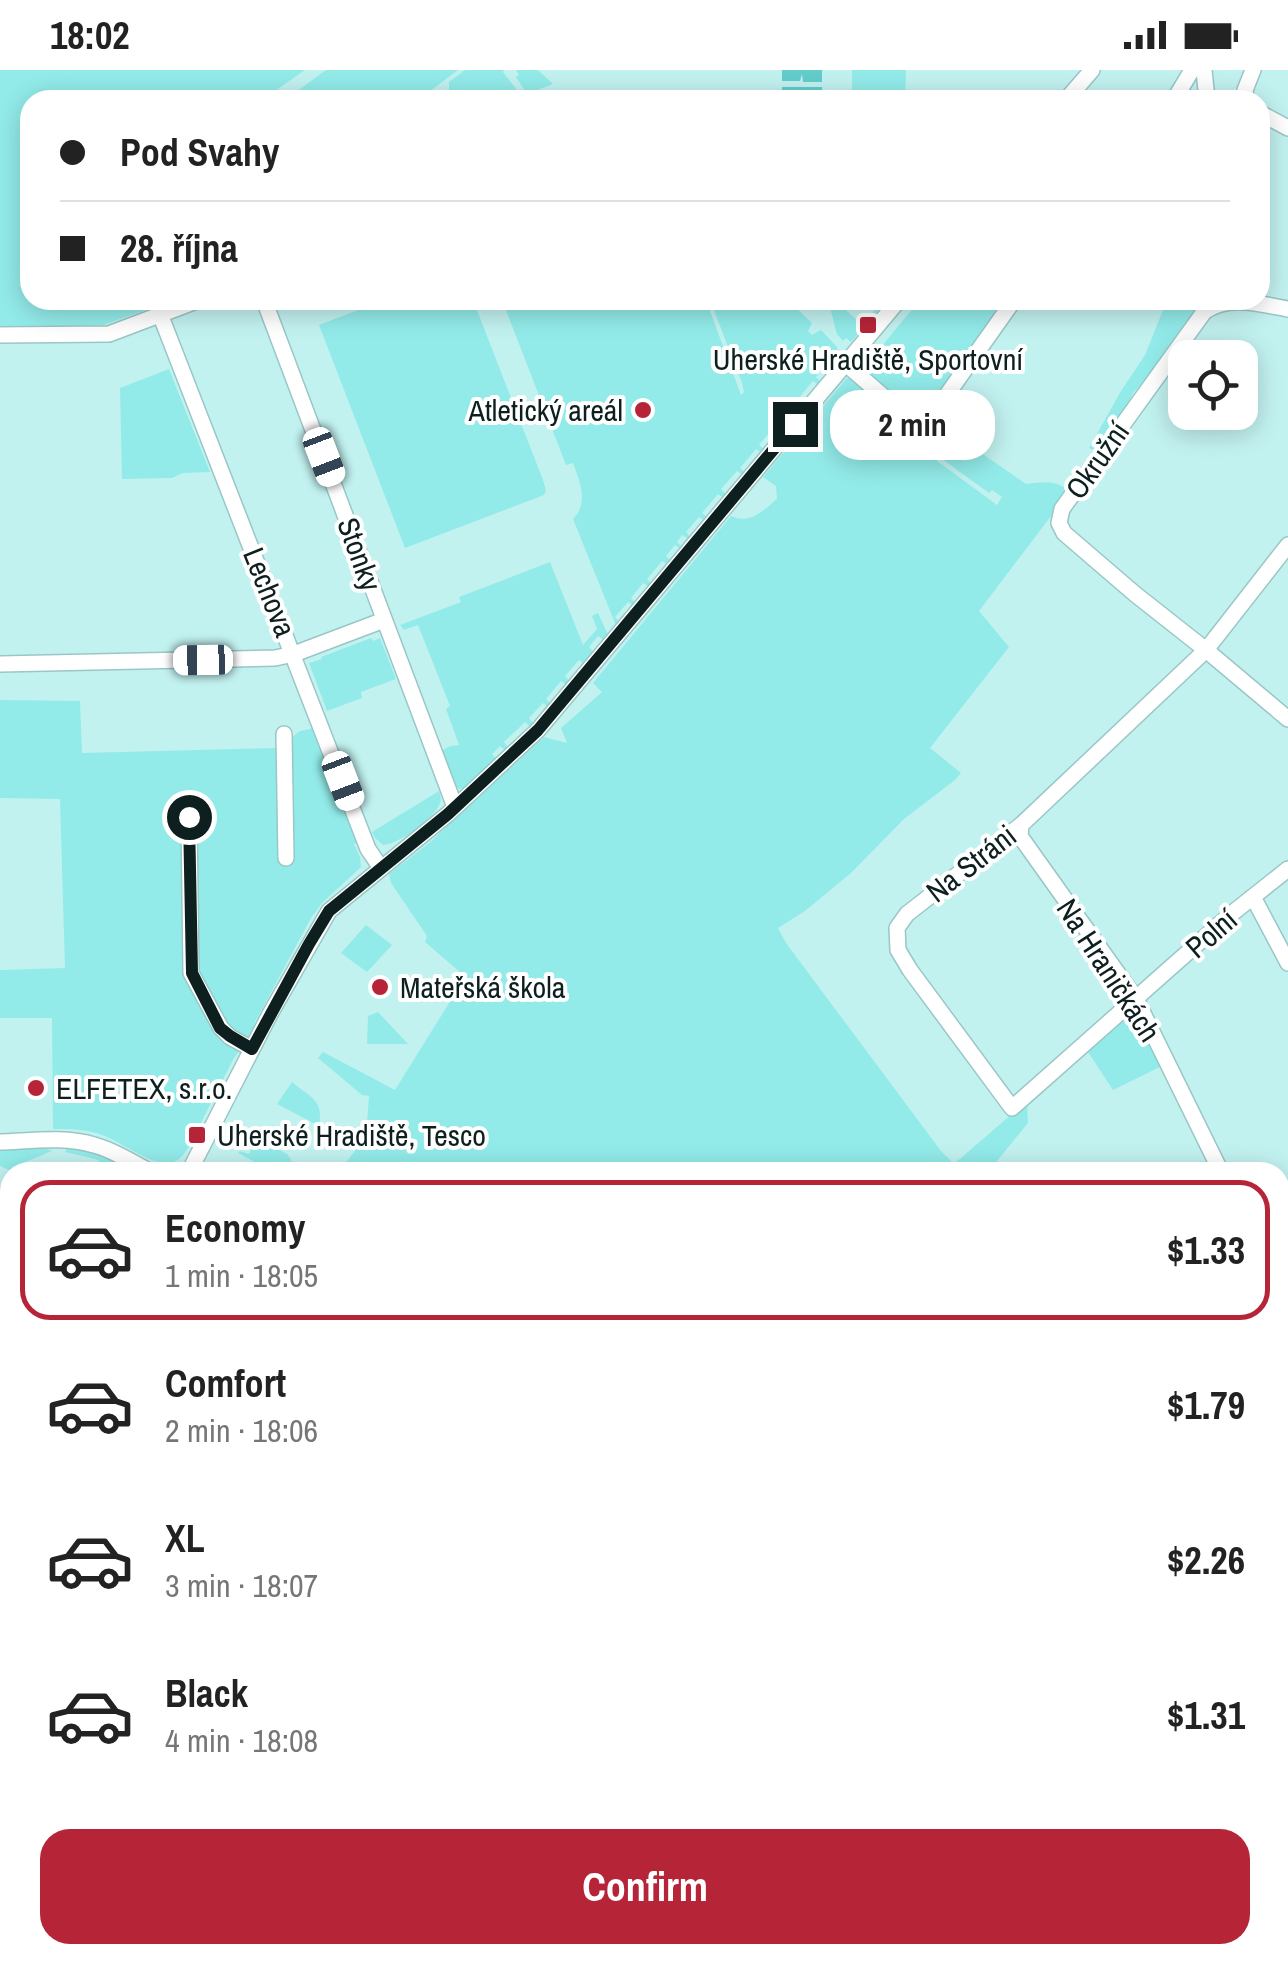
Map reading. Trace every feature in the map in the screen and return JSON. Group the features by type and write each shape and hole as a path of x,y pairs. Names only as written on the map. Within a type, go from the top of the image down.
{"street":[{"path":"1075,90 1092,70"},
{"path":"0,336 108,334 171,310"},
{"name":"Stonky","path":"268,310 454,808"},
{"path":"193,1162 325,917 339,901 454,808 538,730 892,310"},
{"path":"846,364 922,430 1007,310"},
{"name":"Okružní","path":"1207,310 1086,474 1060,514 1059,524 1064,533 1134,594 1288,719"},
{"name":"Lechova","path":"160,314 368,849 381,868"},
{"path":"1206,650 1288,545"},
{"path":"0,664 276,658 384,620"},
{"name":"Na Stráni","path":"1012,1108 910,970 898,950 898,923 1021,824 1206,650"},
{"path":"284,734 286,858"},
{"path":"189,817 192,973 220,1028 252,1049"},
{"name":"Na Hraničkách","path":"1021,824 1020,836 1136,999 1216,1162"},
{"name":"Polní","path":"1012,1108 1288,869"},
{"path":"1253,897 1288,962"},
{"path":"0,1142 86,1143 131,1162"}],"shaded area":[{"path":"0,70 305,70 276,90 20,90 20,310 146,310 103,325 0,328"},
{"path":"326,70 458,70 431,90 299,90"},
{"path":"465,70 504,70 517,90 449,90 449,82"},
{"path":"516,70 538,70 553,84 524,90 516,77"},
{"path":"782,70 822,70 822,82 803,82 802,74 800,81 782,81"},
{"path":"852,70 906,70 905,90 852,90"},
{"path":"782,87 822,87 822,90"},
{"path":"358,310 477,310 543,480 544,495 405,548 319,325"},
{"name":"Atletický areál","path":"506,310 710,310 741,395 742,383 714,310 798,310 812,323 808,331 812,335 821,330 837,347 834,365 829,362 816,377 822,383 820,386 813,381 798,399 804,406 801,409 794,404 781,419 787,424 777,437 770,432 759,445 765,450 762,453 756,449 740,468 746,473 744,476 737,471 721,489 725,499 718,494 702,513 708,518 706,521 699,517 686,532 692,539 688,543 682,535 677,542 685,546 682,550 675,545 666,556 672,562 669,565 662,561 647,579 650,587 643,583 631,598 634,606 628,602 615,617 620,622 617,628 573,519 582,499 573,463 566,465"},
{"path":"831,310 846,310 862,325 878,310 851,342 846,338 843,341"},
{"path":"912,310 1001,310 926,414 915,416 858,368 870,349 876,353"},
{"path":"1163,310 1198,310 1176,340 1168,340 1168,352 1133,393 1122,418 1095,451 1089,448 1145,355"},
{"path":"169,369 210,472 122,479 120,388"},
{"path":"847,378 905,424 913,433 909,445 918,436 939,457 937,461 997,505 1002,497 992,490 989,493 942,459 944,456 922,433 929,432 940,440 952,424 954,434 1026,484 1052,483 1067,489 1064,499 979,611 1009,647 930,748 961,773 904,819 851,873 778,928 952,1162 346,1162 366,1136 369,1096 362,1095 318,1058 323,1052 395,1090 468,979 425,942 427,936 389,874 429,843 544,737 567,743 561,728 602,692 593,683 731,516 750,518 777,499 776,486 763,477"},
{"path":"550,562 583,645 597,629 592,616 598,613 609,637 605,641 598,636 589,647 595,653 585,665 579,660 565,676 570,682 568,686 561,681 546,699 551,704 549,708 543,703 529,718 534,724 532,728 525,722 504,742 507,752 500,746 492,754 498,760 469,787 459,789 452,783 440,752 459,745 446,709 450,706 418,625 404,630 400,625"},
{"path":"380,638 396,679 327,711 309,663"},
{"path":"0,700 80,701 82,753 278,748 300,731 314,728 359,841 354,844 361,867 311,918 254,1024 256,1029 234,1058 188,1148 172,1162 154,1161 96,1133 53,1129 52,1018 0,1018 0,970 65,968 60,799 0,798"},
{"path":"439,791 438,807 414,831 383,845 375,838 372,832"},
{"path":"366,925 392,945 367,972 341,953"},
{"path":"378,1012 408,1044 367,1044 368,1016"},
{"path":"1128,1014 1140,1019 1164,1065 1113,1090 1086,1049"},
{"path":"292,1082 318,1105 319,1126 277,1104"},
{"path":"1027,1101 1028,1123 996,1162 956,1162"},
{"path":"251,1129 257,1138 287,1154 292,1161 254,1162 238,1153 249,1154 256,1139 249,1132"},
{"path":"68,1147 77,1148 118,1162 101,1162 65,1152"},
{"path":"0,1148 52,1151 25,1162 0,1162"}],"place":[{"name":"Uherské Hradiště, Sportovní","path":"868,325"},
{"name":"Atletický areál","path":"643,410"},
{"name":"Mateřská škola","path":"380,987"},
{"name":"ELFETEX, s.r.o.","path":"36,1088"},
{"name":"Uherské Hradiště, Tesco","path":"197,1135"}],"route":[{"path":"189,817 192,973 220,1028 252,1049 329,911 448,814 538,730 795,424"}]}
